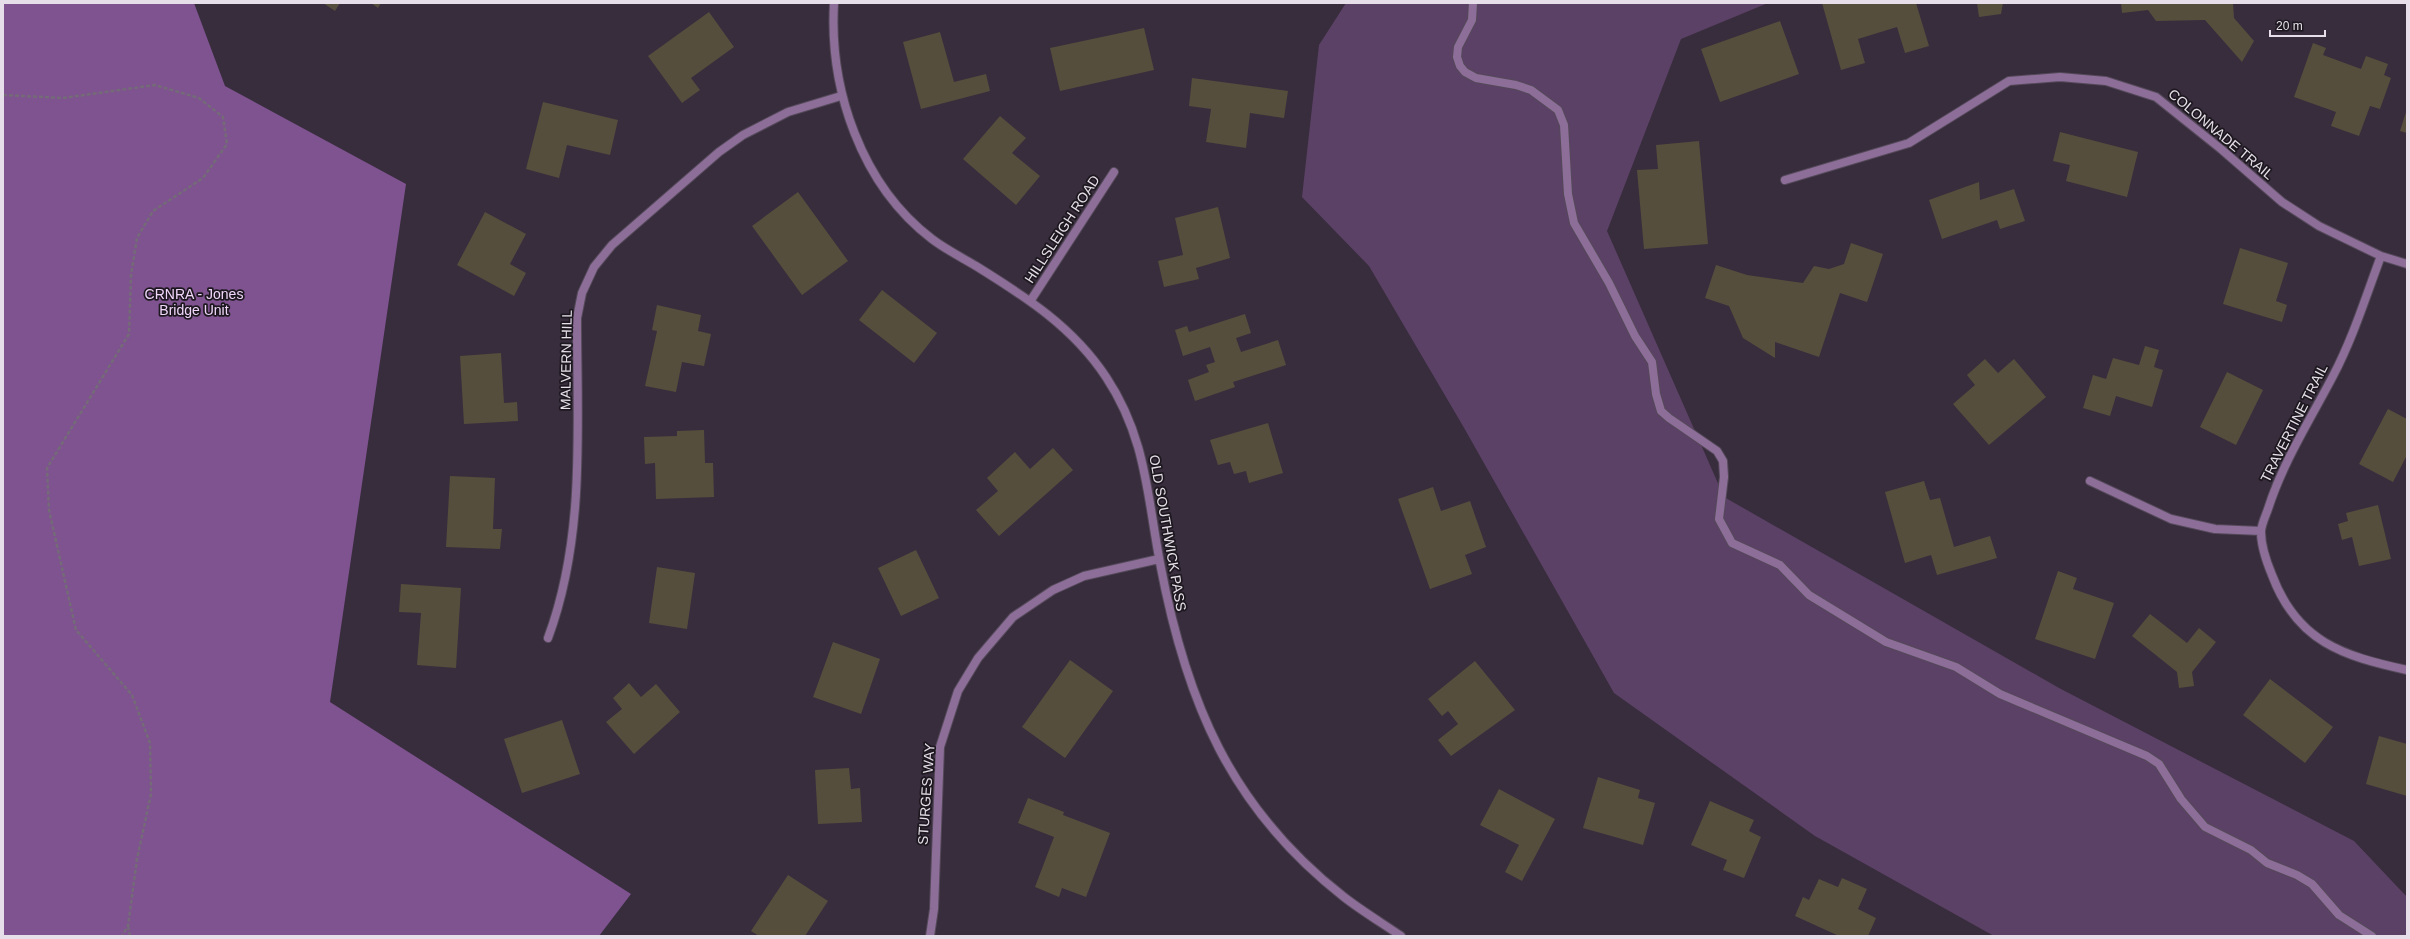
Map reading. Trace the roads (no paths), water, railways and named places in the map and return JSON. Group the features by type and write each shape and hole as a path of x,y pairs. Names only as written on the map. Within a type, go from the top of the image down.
{"street":[{"name":"OLD SOUTHWICK PASS","path":"834,3 835,63 841,96 855,137 876,176 902,210 931,238 1031,300 1057,321 1084,348 1106,377 1124,408 1134,430 1146,474 1159,559 1171,620 1184,667 1202,716 1224,760 1244,793 1275,832 1308,866 1345,898 1401,936"},
{"path":"1473,3 1472,20 1458,47 1457,57 1460,66 1465,72 1476,78 1516,85 1531,90 1558,110 1564,125 1568,194 1574,223 1609,283 1635,336 1652,362 1656,394 1661,411 1717,451 1723,461 1724,477 1719,518 1732,543 1780,565 1809,595 1886,642 1956,667 2000,694 2147,756 2159,764 2181,799 2205,827 2251,850 2267,863 2298,874 2312,884 2339,915 2372,936"},
{"name":"COLONNADE TRAIL","path":"1785,180 1909,143 2009,82 2060,77 2106,81 2156,97 2221,149 2282,202 2319,226 2381,256 2407,264"},
{"name":"MALVERN HILL","path":"548,638 555,618 576,521 578,486 577,318 582,294 594,267 612,245 719,152 743,135 788,112 841,96"},
{"name":"HILLSLEIGH ROAD","path":"1031,300 1114,172"},
{"name":"TRAVERTINE TRAIL","path":"2381,256 2355,327 2334,375 2277,481 2261,531 2267,563 2280,597 2300,623 2322,643 2358,659 2407,670"},
{"path":"2090,481 2171,518 2215,529 2261,531"},
{"name":"STURGES WAY","path":"930,936 934,909 940,747 958,691 978,658 1013,617 1053,590 1084,576 1159,559"}],"park label":[{"name":"CRNRA - Jones Bridge Unit","path":"194,302"}]}
